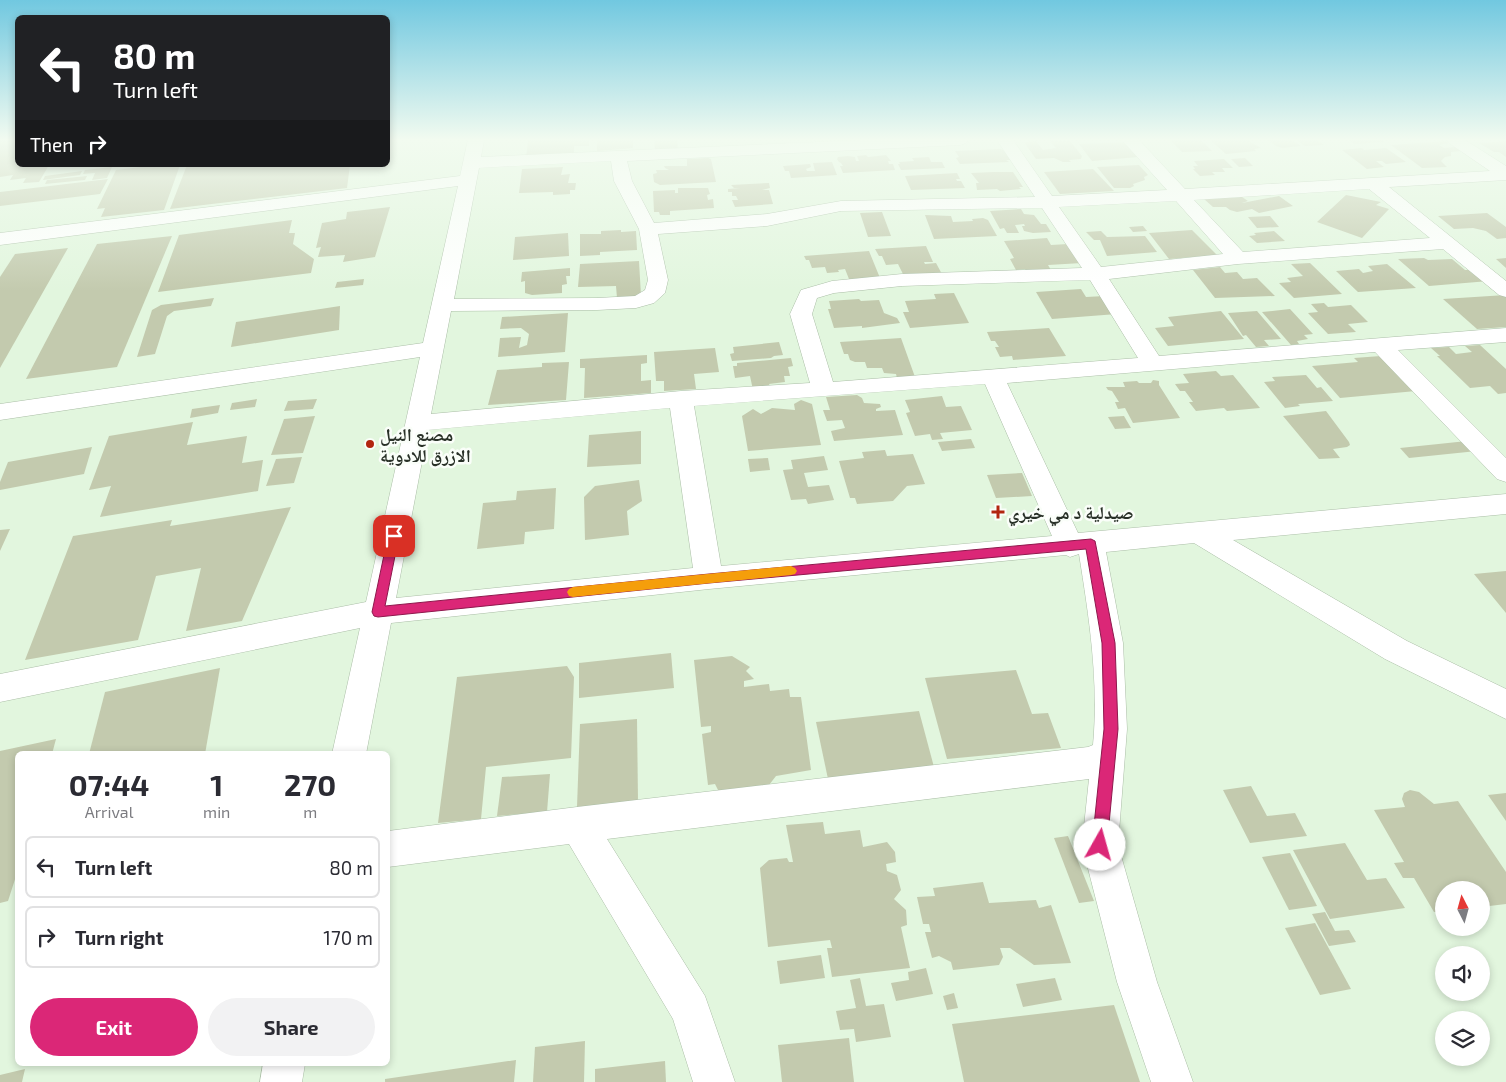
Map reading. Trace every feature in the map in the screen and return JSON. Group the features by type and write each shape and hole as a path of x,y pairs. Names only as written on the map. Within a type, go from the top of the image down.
{"street":[{"path":"0,239 293,190"},
{"path":"350,751 465,190"},
{"path":"442,305 597,304 647,299 655,293 658,280 648,229 628,190"},
{"path":"1040,190 1153,364"},
{"path":"1178,190 1238,258"},
{"path":"648,229 767,220 841,206 1048,202 1254,190"},
{"path":"1382,190 1506,290"},
{"path":"824,390 801,314 808,294 832,287 902,280 1096,274 1238,258 1447,243"},
{"path":"417,423 681,399 993,377 1506,335"},
{"path":"1380,345 1506,473"},
{"path":"0,412 433,348"},
{"path":"993,377 1080,545 1108,643 1111,729 1100,845 1137,982 1172,1082"},
{"path":"681,399 709,578"},
{"path":"0,688 378,612 709,578 1506,504"},
{"path":"1199,533 1396,650 1506,705"},
{"path":"390,849 577,824 1090,763 1109,754"},
{"path":"577,824 691,1010 714,1082"},
{"path":"281,1082 284,1066"}],"building":[{"path":"102,190 100,194 0,206 0,192"},
{"path":"106,190 171,190 164,210 101,217 105,208 97,209"},
{"path":"177,190 326,190 170,209"},
{"path":"519,190 570,190 570,194 553,195 553,192 519,193"},
{"path":"675,190 675,193 678,193 678,190 709,190 708,200 713,199 714,208 670,211 670,215 660,215 659,212 654,212 653,191"},
{"path":"728,190 769,190 773,204 735,207 732,200 738,200 736,196 732,196 732,192"},
{"path":"1057,190 1114,191 1060,194"},
{"path":"1346,195 1381,202 1376,205 1389,209 1362,238 1317,222"},
{"path":"1279,196 1293,206 1259,213 1252,209 1237,212 1226,207 1213,207 1204,199 1242,197 1248,201 1242,203"},
{"path":"390,207 375,257 343,262 345,255 318,257 321,247 316,248 322,223 346,219 347,212"},
{"path":"1021,209 1024,214 1034,215 1041,224 1046,224 1051,232 1033,233 1024,231 1022,226 1025,226 1024,224 1015,225 1019,233 1007,233 1004,228 1000,229 990,211"},
{"path":"882,212 891,236 868,237 860,213"},
{"path":"1487,213 1506,227 1506,238 1497,239 1486,231 1473,228 1454,229 1438,216"},
{"path":"925,215 951,216 953,222 973,221 972,219 983,218 988,220 997,236 934,239"},
{"path":"1270,216 1279,227 1257,228 1248,217"},
{"path":"292,220 289,233 295,233 293,244 314,259 311,273 158,292 179,235"},
{"path":"1143,226 1147,231 1133,232 1129,227"},
{"path":"621,230 621,232 636,231 637,250 600,252 600,255 580,256 580,234 601,234 601,231"},
{"path":"1192,230 1217,255 1169,259 1149,233"},
{"path":"1101,231 1107,237 1145,236 1157,252 1107,256 1100,240 1094,240 1086,232"},
{"path":"1274,231 1285,241 1257,243 1249,236 1256,235 1254,233"},
{"path":"568,233 569,256 513,260 515,237"},
{"path":"172,236 117,367 26,379 97,244"},
{"path":"1047,238 1051,245 1068,244 1082,263 1048,265 1052,272 1027,273 1025,269 1016,270 1010,259 1014,258 1004,241"},
{"path":"926,246 933,262 924,262 925,264 936,263 943,276 903,274 898,264 886,265 882,256 879,256 875,249"},
{"path":"68,248 0,368 0,277 15,254"},
{"path":"869,251 880,278 849,279 845,269 838,270 839,272 827,273 825,267 812,268 809,260 806,260 804,256"},
{"path":"1424,258 1428,260 1452,259 1465,270 1475,270 1489,281 1429,286 1398,259"},
{"path":"1506,258 1506,268 1496,259"},
{"path":"639,261 641,296 617,298 616,286 578,287 580,264"},
{"path":"1310,263 1342,294 1294,298 1279,283 1291,282 1287,278 1303,276 1291,264"},
{"path":"1387,264 1416,288 1358,292 1336,271 1359,269 1363,273 1373,271 1368,266"},
{"path":"1220,267 1225,273 1237,272 1243,279 1257,278 1275,296 1215,298 1193,270"},
{"path":"570,268 570,276 566,276 567,284 562,285 562,293 532,295 525,293 525,281 521,282 522,272"},
{"path":"364,279 363,285 335,288 337,282"},
{"path":"1081,289 1086,297 1105,296 1117,314 1052,319 1036,292"},
{"path":"954,293 969,323 910,328 903,312 909,312 905,301 936,299 934,294"},
{"path":"1506,295 1506,327 1477,329 1443,299"},
{"path":"214,298 211,306 174,311 167,316 155,354 137,357 152,310 161,305"},
{"path":"859,299 861,301 879,300 884,313 897,318 900,323 862,328 862,326 834,328 828,309 831,309 829,301"},
{"path":"1324,303 1328,307 1351,305 1368,322 1348,324 1356,332 1328,334 1308,313 1318,312 1311,304"},
{"path":"340,306 339,330 231,347 236,322"},
{"path":"1290,309 1313,334 1304,335 1308,339 1297,341 1299,344 1291,345 1262,312"},
{"path":"1221,311 1244,339 1168,346 1155,328 1174,326 1168,317"},
{"path":"1257,311 1281,339 1264,340 1269,346 1256,347 1246,335 1243,336 1228,313"},
{"path":"568,313 565,352 498,357 500,338 521,337 519,348 527,345 529,334 521,328 500,329 502,317"},
{"path":"1049,328 1066,356 1013,360 1012,356 1000,357 995,347 999,347 995,341 991,341 987,332"},
{"path":"901,338 915,377 897,378 896,374 884,373 882,368 867,368 865,362 850,360 848,354 844,354 840,342"},
{"path":"779,342 783,355 771,358 732,361 730,354 734,353 733,347"},
{"path":"1480,345 1506,369 1506,393 1498,394 1490,386 1470,388 1431,348 1449,347 1456,354 1472,352 1465,346"},
{"path":"715,348 719,372 694,374 696,389 664,391 664,381 656,381 654,352"},
{"path":"647,355 647,363 641,364 641,381 651,380 651,393 584,398 585,368 580,368 580,359"},
{"path":"1381,356 1416,391 1340,398 1312,366 1358,362 1354,358"},
{"path":"791,358 793,366 788,367 790,376 784,376 785,382 769,384 771,388 753,390 750,376 735,378 733,366 737,366 737,363"},
{"path":"569,362 566,400 488,405 497,370 542,367 542,363"},
{"path":"1216,371 1221,376 1233,375 1260,408 1227,411 1224,408 1196,411 1189,402 1193,402 1185,391 1180,391 1175,384 1189,383 1183,374"},
{"path":"1306,375 1317,388 1321,387 1333,401 1298,404 1300,406 1285,408 1264,382 1275,381 1272,377"},
{"path":"1153,380 1159,381 1159,385 1180,418 1133,423 1125,408 1118,409 1115,402 1119,402 1112,391 1106,387 1125,387 1123,382 1151,383"},
{"path":"857,395 862,398 864,403 880,404 881,407 876,409 876,411 895,410 903,435 834,441 831,431 845,428 842,420 827,421 823,410 830,410 826,397"},
{"path":"942,396 946,407 961,406 972,430 940,433 943,439 932,440 930,434 915,436 906,413 910,412 905,400"},
{"path":"257,399 255,407 230,410 232,403"},
{"path":"317,399 313,409 284,411 288,401"},
{"path":"801,400 812,404 821,445 748,451 742,416 753,409 761,414 772,408 795,410 794,404"},
{"path":"220,405 218,413 190,418 192,409"},
{"path":"1326,411 1350,445 1333,449 1340,458 1319,459 1283,416"},
{"path":"315,416 303,453 271,455 284,419"},
{"path":"1124,416 1131,428 1115,429 1108,417"},
{"path":"193,422 187,445 247,436 242,463 263,460 258,491 100,517 111,486 89,490 109,436"},
{"path":"641,431 641,464 587,467 589,435"},
{"path":"971,439 975,448 942,451 938,442"},
{"path":"1467,441 1477,451 1409,458 1400,448"},
{"path":"92,447 84,474 0,490 0,482 8,462"},
{"path":"885,450 887,456 913,454 925,484 907,486 893,501 857,504 855,498 850,498 839,461 864,458 862,452"},
{"path":"824,456 828,470 804,473 808,487 829,485 834,500 808,504 806,499 791,500 783,470 793,469 791,460"},
{"path":"302,457 294,483 266,486 276,459"},
{"path":"768,458 770,470 750,472 748,459"},
{"path":"1022,473 1032,496 996,498 987,475"},
{"path":"639,480 642,501 627,511 629,535 585,540 584,497 595,486"},
{"path":"556,488 554,529 525,532 524,544 477,549 483,503 516,500 517,491"},
{"path":"291,507 242,621 186,631 201,568 156,576 138,640 25,660 73,536 172,520 170,526"},
{"path":"10,529 0,551 0,530"},
{"path":"1506,571 1506,613 1474,574"},
{"path":"671,653 674,688 579,698 579,663"},
{"path":"732,656 750,667 746,671 754,679 744,681 744,687 769,684 770,691 789,689 790,697 801,697 811,770 776,776 769,785 719,792 715,784 708,785 702,734 711,732 711,726 701,727 694,660"},
{"path":"567,666 574,677 571,758 486,767 481,819 438,823 457,677"},
{"path":"220,668 206,751 90,751 105,692"},
{"path":"1016,670 1032,714 1048,713 1061,748 947,759 925,678"},
{"path":"919,711 934,767 828,779 816,722"},
{"path":"637,719 638,801 577,807 580,724"},
{"path":"56,739 53,751 15,751 15,879 8,901 0,903 0,751"},
{"path":"550,774 547,812 497,816 502,777"},
{"path":"1251,786 1267,816 1295,813 1307,836 1250,843 1223,790"},
{"path":"1410,790 1419,792 1434,804 1458,801 1506,872 1506,904 1490,906 1490,881 1435,881 1434,912 1414,878 1403,878 1394,863 1404,862 1374,810 1405,807 1402,799 1404,793"},
{"path":"1506,793 1506,821 1488,795"},
{"path":"823,822 825,834 860,830 863,847 887,842 895,852 896,862 886,864 887,871 897,875 901,890 894,899 906,910 907,925 901,927 910,968 832,977 827,948 832,948 830,940 768,947 760,868 769,860 787,858 789,862 793,862 786,825"},
{"path":"1068,836 1094,901 1079,903 1054,838"},
{"path":"1345,843 1367,880 1386,878 1405,908 1330,919 1293,850"},
{"path":"1290,853 1317,906 1289,910 1262,857"},
{"path":"983,882 989,903 1036,900 1039,908 1051,905 1071,963 1034,965 1010,948 1000,948 1003,957 999,965 953,970 951,962 939,956 932,958 925,932 931,932 929,924 923,924 917,897 935,896 933,888"},
{"path":"1325,912 1335,931 1349,930 1356,942 1329,946 1312,914"},
{"path":"1315,923 1351,989 1320,995 1285,928"},
{"path":"821,955 825,978 780,984 777,961"},
{"path":"926,968 933,994 896,1001 891,983 909,980 908,972"},
{"path":"860,978 866,1006 884,1004 891,1037 856,1042 854,1029 840,1030 836,1011 856,1008 850,980"},
{"path":"1055,978 1062,1000 1023,1007 1016,984"},
{"path":"954,993 958,1008 947,1010 943,996"},
{"path":"1114,1005 1140,1082 964,1082 952,1024"},
{"path":"849,1038 854,1082 782,1082 778,1045"},
{"path":"585,1041 584,1082 533,1082 535,1047"},
{"path":"516,1060 514,1082 385,1082 385,1079"},
{"path":"665,1061 666,1082 595,1082 595,1069"},
{"path":"25,1069 22,1082 0,1082 0,1075"}],"slow traffic":[{"path":"573,592 791,571"}],"place":[{"name":"مصنع النيل الازرق للادوية","path":"370,444"},
{"name":"صيدلية د مي خيري","path":"998,512"}],"route":[{"path":"394,536 378,612 709,578 1091,544 1108,643 1111,729 1100,845"}]}
